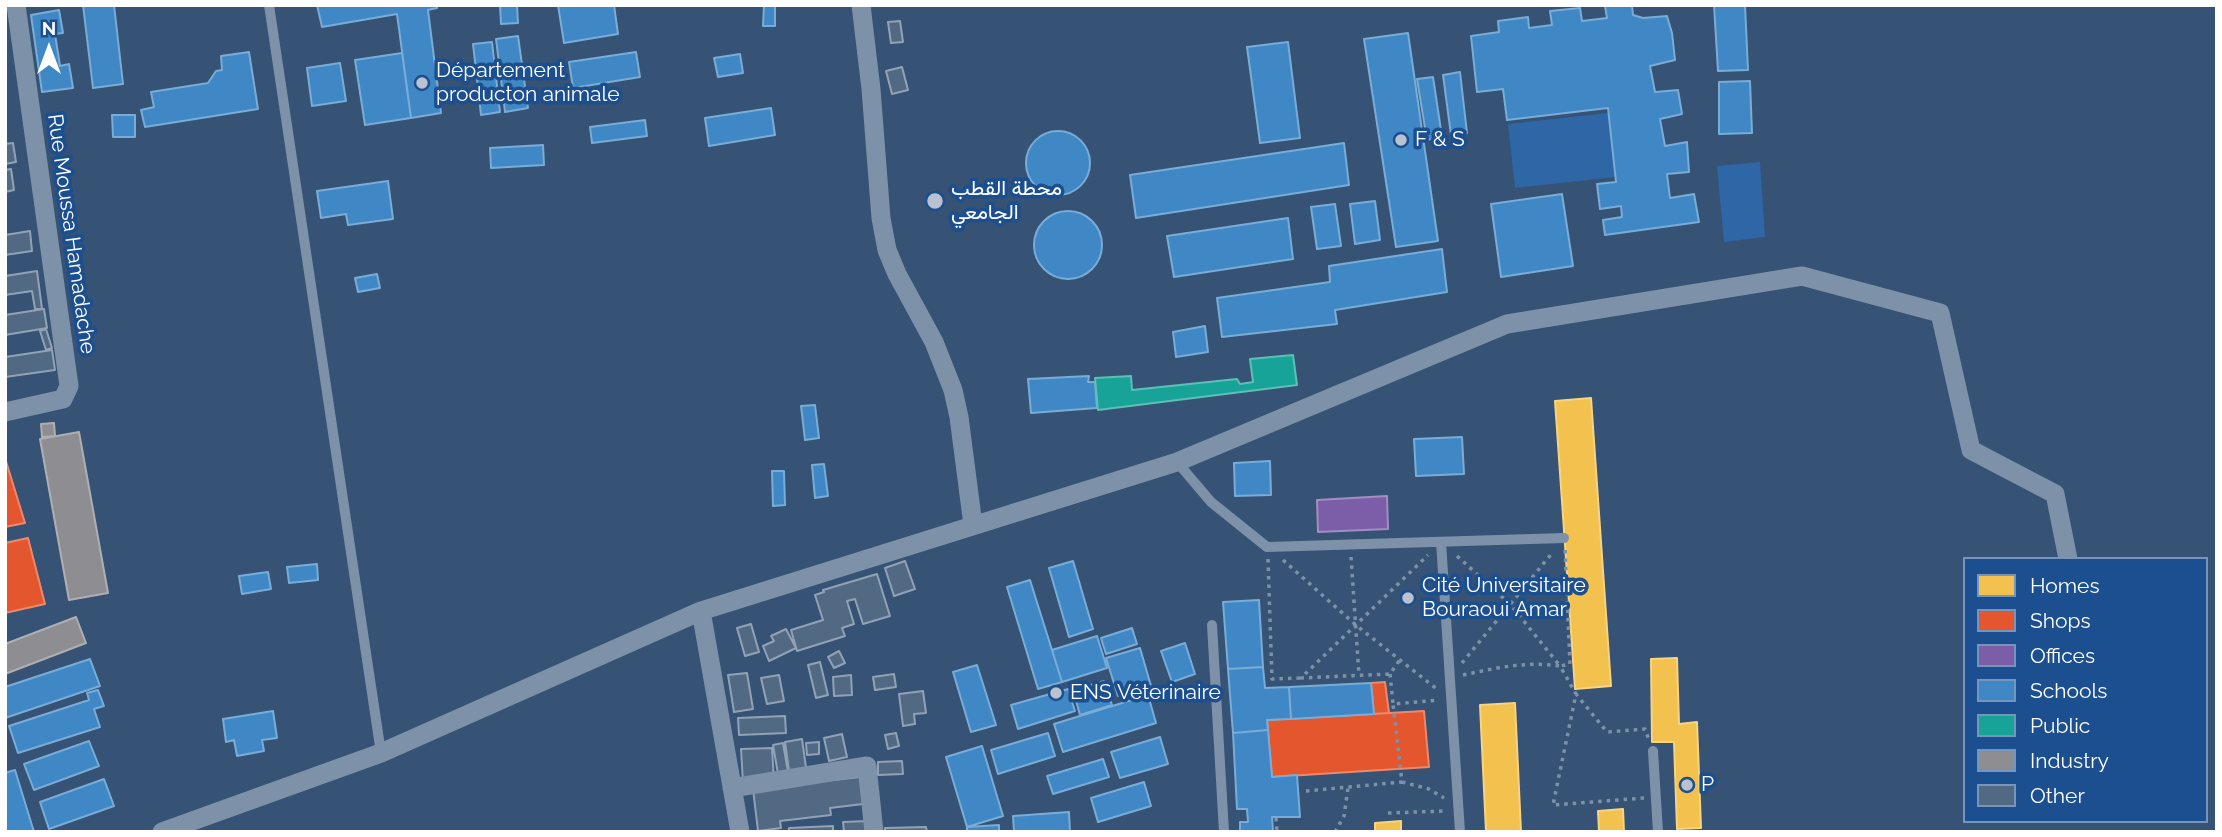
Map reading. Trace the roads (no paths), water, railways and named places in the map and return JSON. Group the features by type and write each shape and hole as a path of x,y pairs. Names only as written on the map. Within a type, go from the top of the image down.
{"street":[{"name":"Rue Moussa Hamadache","path":"5,412 63,399 69,386 16,5"},
{"path":"861,5 871,89 881,218 887,250 934,342 953,390 959,416 973,525"},
{"path":"162,832 381,753 701,611 1177,462 1507,324 1802,276 1940,313 1971,450 2055,494 2068,557"},
{"path":"701,611 740,832"},
{"path":"732,788 867,766 874,832"}],"lane":[{"path":"269,5 381,753"},
{"path":"1177,462 1211,502 1268,547 1564,538"},
{"path":"1441,542 1460,832"},
{"path":"1212,625 1224,832"},
{"path":"1653,751 1658,832"}],"place":[{"name":"Département producton animale","path":"422,83"},
{"name":"F & S","path":"1401,140"},
{"name":"محطة القطب الجامعي","path":"935,201"},
{"name":"Cité Universitaire Bouraoui Amar","path":"1408,598"},
{"name":"ENS Véterinaire","path":"1056,693"},
{"name":"P","path":"1687,785"}]}
